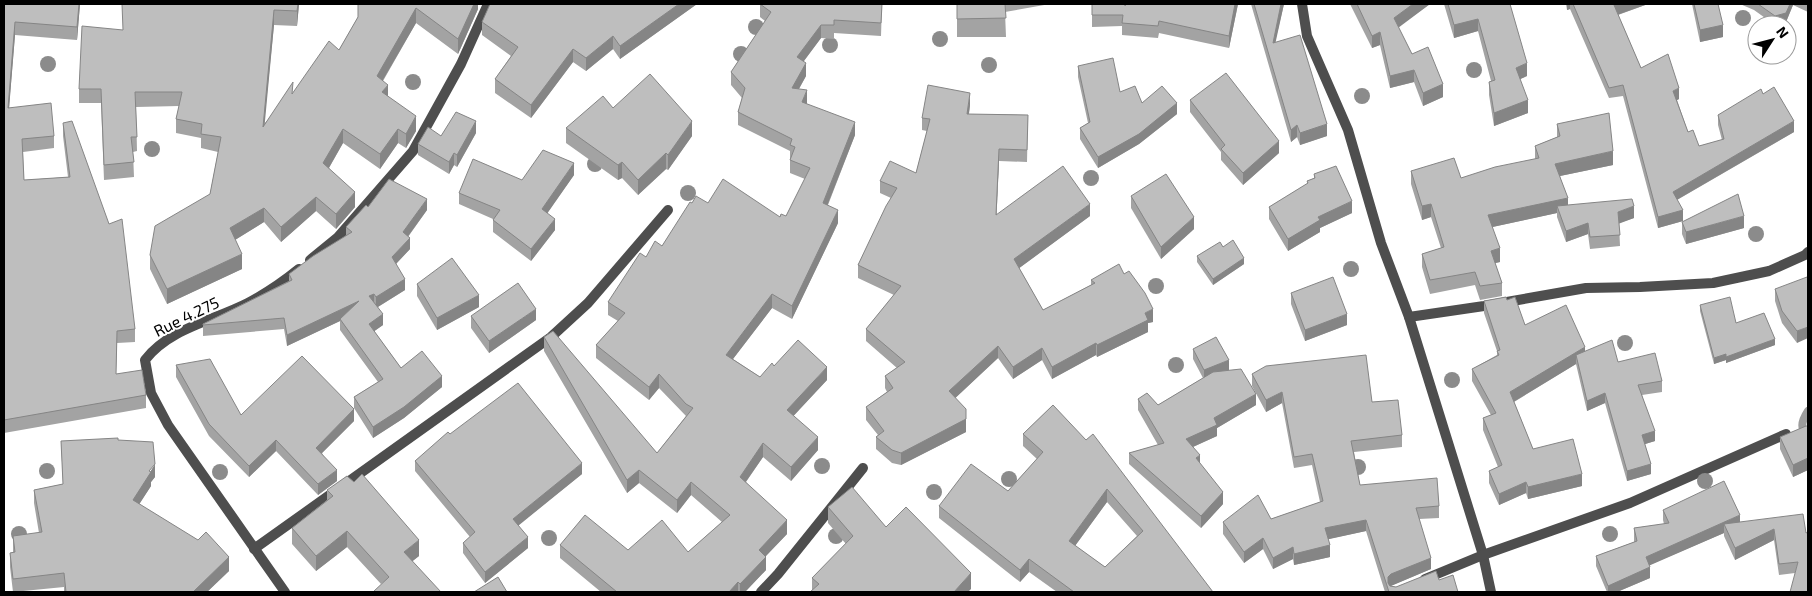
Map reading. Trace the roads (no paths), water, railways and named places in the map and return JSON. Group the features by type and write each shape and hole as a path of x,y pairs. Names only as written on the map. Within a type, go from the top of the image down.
{"street":[{"name":"Rue 4.275","path":"285,592 168,424 151,393 145,360 154,348 175,334 248,303 288,278 338,237 413,151 461,64 488,4"},
{"path":"1302,4 1307,36 1348,130 1381,243 1409,317 1483,555 1491,592"},
{"path":"254,549 551,337 588,303 668,210"},
{"path":"1409,317 1586,288 1713,283 1768,270 1808,252"},
{"path":"1419,582 1483,555 1630,503 1786,434"},
{"path":"761,592 778,574 863,468"}],"waterway":[{"path":"1808,411 1802,423 1808,443"}]}
